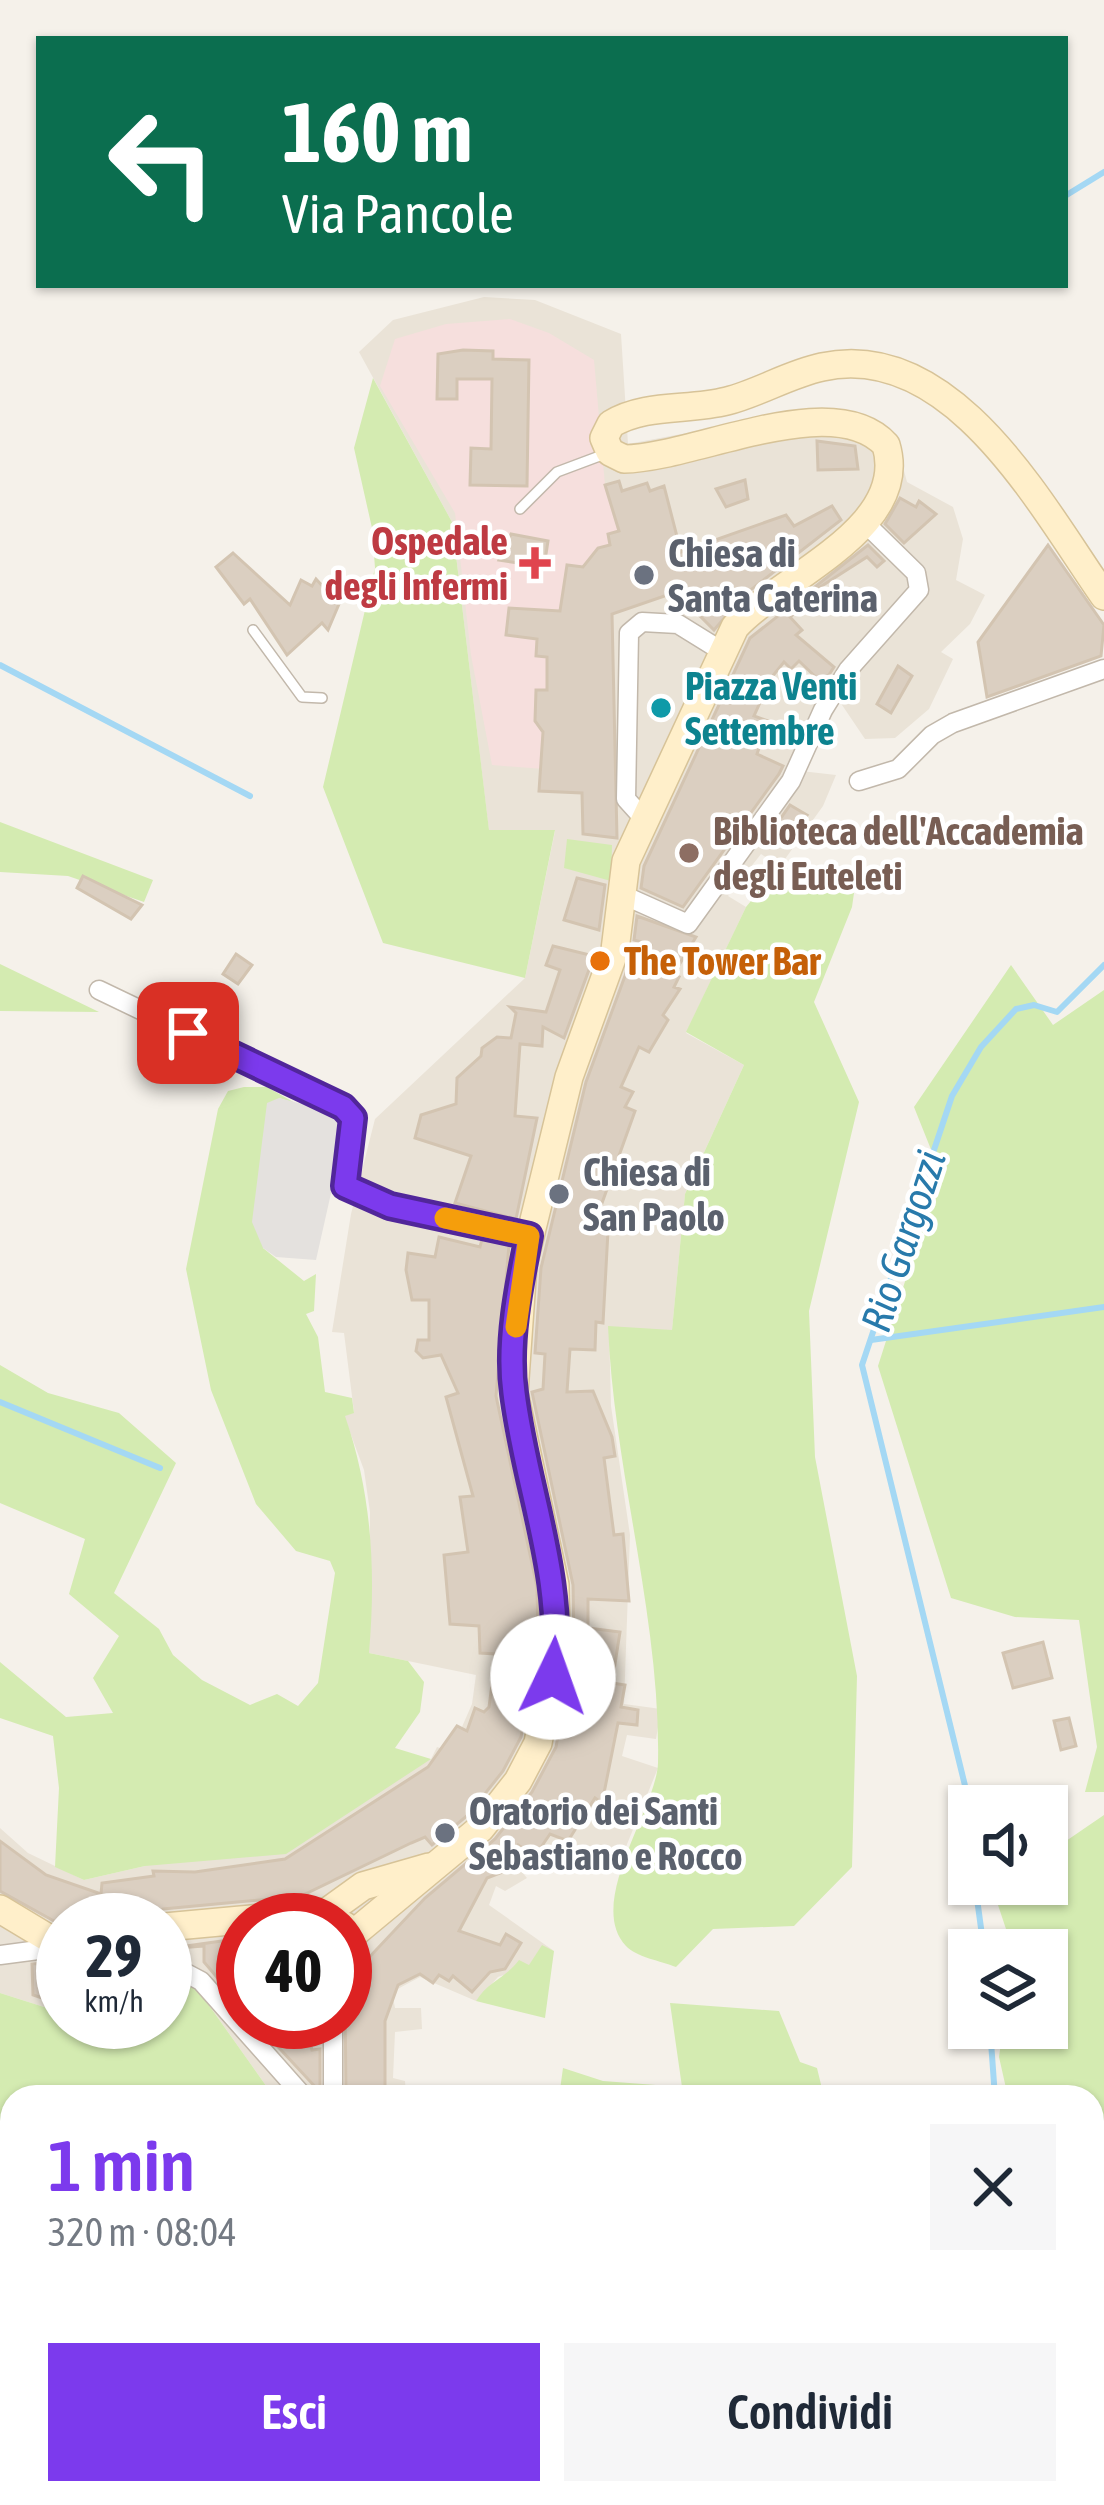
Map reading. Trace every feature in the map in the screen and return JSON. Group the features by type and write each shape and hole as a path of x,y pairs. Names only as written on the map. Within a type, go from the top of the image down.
{"street":[{"path":"372,1912 415,1886 429,1867 481,1828 518,1781 548,1708 556,1646 555,1585 512,1370 529,1236 569,1077 605,985 626,861 720,650 758,602 866,524 890,478 886,445 862,425 817,422 647,459 624,459 607,445 611,424 626,415 727,401 823,367 892,370 920,382 998,446 1037,491 1104,596"},
{"path":"623,895 688,925 791,781 823,710 848,670 919,590 916,573 866,524"},
{"path":"644,819 626,799 629,633 643,622 678,624 720,650"},
{"path":"859,781 898,769 932,735 953,723 1104,669"},
{"path":"99,990 343,1107 353,1118 345,1186 364,1198 529,1236"},
{"path":"0,1909 36,1931"},
{"path":"0,1954 36,1950"},
{"path":"192,1976 293,2085"},
{"path":"333,2049 333,2085"}],"lane":[{"path":"520,509 556,472 607,445"},
{"path":"253,630 302,697 322,698"}],"shaded area":[{"path":"484,297 535,300 621,334 628,444 814,409 859,414 883,427 897,445 907,482 953,507 963,539 956,580 985,595 970,624 941,652 953,659 929,709 895,738 865,739 840,702 801,771 836,775 823,806 780,866 761,854 728,896 746,907 686,1033 744,1065 685,1194 672,1331 609,1327 611,1406 630,1535 624,1704 661,1709 656,1739 627,1735 622,1756 658,1768 621,1859 568,1845 545,1867 536,1864 522,1872 527,1878 505,1891 496,1886 489,1905 554,1951 542,1946 529,1966 498,1977 476,2001 420,1977 392,1992 395,2008 421,2008 422,2029 395,2032 393,2078 405,2085 265,2085 240,2049 372,2049 372,1893 216,1893 216,2015 192,1985 192,1893 36,1893 36,2004 0,1993 0,1828 28,1853 84,1880 145,1866 431,1759 437,1747 451,1752 472,1704 476,1675 369,1653 370,1512 364,1470 344,1416 354,1412 344,1333 332,1332 351,1214 375,1119 525,978 555,831 489,831 452,522 359,352 393,320"},
{"name":"Ospedale degli Infermi","path":"510,319 549,333 594,360 605,485 623,541 614,583 622,611 612,615 544,769 492,765 471,655 455,513 380,386 395,339 446,324"},
{"path":"279,1098 341,1114 345,1131 316,1260 276,1257 263,1248 252,1222 267,1103"}],"green space":[{"path":"373,378 452,522 489,830 555,830 525,978 383,943 323,787 375,568 372,528 354,448"},
{"path":"0,822 153,880 144,902 68,876 0,872"},
{"path":"567,839 612,845 611,881 564,868"},
{"path":"858,865 852,907 814,1002 859,1102 809,1311 815,1457 857,1676 852,1867 794,1926 713,1929 676,1967 630,1950 616,1928 618,1881 658,1763 652,1654 619,1436 608,1326 672,1330 685,1194 744,1065 686,1032 746,907 780,866 822,881"},
{"path":"0,964 99,1012 0,1011"},
{"path":"1011,965 1053,1025 1104,990 1104,1792 1085,1792 1097,1747 1079,1620 1015,1617 951,1598 878,1366 940,1172 914,1107"},
{"path":"267,1087 295,1103 279,1098 263,1248 304,1281 316,1274 314,1311 306,1314 318,1337 325,1392 352,1398 354,1413 345,1416 370,1533 369,1653 408,1661 424,1682 420,1712 395,1748 431,1759 286,1854 145,1866 84,1880 55,1867 59,1788 53,1736 0,1718 0,1662 66,1717 113,1713 93,1678 119,1636 69,1594 85,1539 0,1503 0,1365 48,1393 119,1413 176,1463 114,1593 159,1629 173,1655 202,1680 250,1705 277,1694 298,1706 318,1683 335,1573 330,1561 296,1551 256,1504 211,1390 186,1269 218,1109 228,1091"},
{"path":"1104,1815 1104,2085 1005,2085 1000,2049 1068,2049 1068,1929 1006,1929 998,1905 1068,1905 1068,1840"},
{"path":"542,1945 554,1951 545,2018 476,2001 519,1960 529,1965"},
{"path":"192,1985 216,2015 216,2049 240,2049 265,2085 0,2085 0,1993 36,2004 36,2049 192,2049"},
{"path":"670,2003 779,2011 800,2062 817,2068 821,2085 682,2085"},
{"path":"563,2068 603,2081 656,2085 561,2085"}],"building":[{"path":"493,351 493,359 529,360 527,486 470,485 471,448 491,449 492,379 457,379 457,399 437,399 438,354"},
{"path":"817,441 855,446 858,469 818,470"},
{"path":"745,480 748,499 726,507 716,489"},
{"path":"619,481 622,491 647,483 650,491 664,486 681,552 786,515 794,526 832,506 841,520 744,595 714,630 676,592 612,614 617,838 583,834 582,793 539,791 543,732 535,721 536,690 547,690 547,657 536,656 537,639 506,635 509,608 560,611 567,565 583,567 598,548 610,545 608,534 619,531 605,485"},
{"path":"900,498 916,507 919,501 936,514 904,543 885,524"},
{"path":"511,534 548,541 544,567 499,560"},
{"path":"868,545 884,561 877,567 867,557 792,605 797,611 790,617 802,630 796,635 834,667 823,684 799,661 791,669 784,662 771,678 754,716 768,721 757,754 783,766 779,774 683,907 641,888 644,866 750,638"},
{"path":"1048,545 1104,625 1101,656 987,697 978,642"},
{"path":"233,553 290,605 301,580 312,586 316,579 339,604 328,630 322,623 287,655 250,599 244,604 216,567"},
{"path":"898,666 912,676 891,713 877,704"},
{"path":"790,805 807,815 779,845 767,838"},
{"path":"83,876 142,905 131,919 77,888"},
{"path":"577,878 605,885 599,930 564,920"},
{"path":"637,916 696,937 673,975 679,977 674,987 680,989 663,1015 668,1020 649,1052 639,1047 621,1087 633,1092 625,1107 635,1111 592,1231 608,1231 603,1323 596,1322 595,1350 570,1349 567,1392 593,1391 612,1437 615,1456 604,1458 614,1535 623,1534 629,1601 588,1599 588,1628 620,1632 612,1683 625,1685 621,1707 638,1710 637,1725 618,1723 602,1803 595,1798 568,1841 550,1834 535,1856 518,1845 495,1869 500,1873 487,1878 459,1931 500,1945 506,1934 521,1943 505,1969 490,1972 472,1992 453,1976 449,1981 439,1975 433,1983 420,1974 398,1985 385,2021 385,2085 346,2085 346,2049 372,2049 372,1954 425,1898 495,1839 532,1792 556,1747 574,1648 573,1585 532,1392 543,1389 545,1354 535,1353 541,1268 586,1082 629,965 644,970 651,945 634,940"},
{"path":"553,946 594,956 564,1038 543,1027 542,1046 520,1044 515,1116 537,1118 516,1219 455,1203 471,1156 415,1138 421,1115 456,1104 457,1078 481,1056 482,1048 497,1037 511,1038 516,1013 510,1007 546,1012 560,970 546,965"},
{"path":"236,954 252,965 238,984 223,974"},
{"path":"439,1237 480,1247 482,1239 509,1245 496,1396 537,1587 538,1644 521,1737 503,1771 468,1815 432,1845 425,1837 307,1893 216,1893 216,1904 192,1906 192,1893 101,1893 102,1883 154,1876 153,1871 195,1872 285,1859 428,1767 457,1726 467,1731 475,1708 484,1712 489,1707 496,1654 480,1653 479,1626 450,1624 444,1555 468,1552 460,1497 473,1496 446,1397 458,1393 441,1355 423,1358 416,1351 418,1340 429,1340 429,1300 412,1300 406,1270 408,1253 435,1257"},
{"path":"1043,1642 1052,1678 1013,1688 1003,1653"},
{"path":"1069,1718 1076,1746 1061,1750 1054,1721"},
{"path":"0,1841 46,1875 98,1893 36,1893 36,1911 0,1891"},
{"path":"216,1942 216,1976 204,1962 204,1946 192,1945"},
{"path":"32,1964 36,1964 36,1996 33,1995"},
{"path":"280,2049 320,2049 320,2085 314,2085"}],"waterway":[{"path":"1068,194 1104,172"},
{"path":"0,665 250,796"},
{"name":"Rio Gargozzi","path":"965,1785 862,1365 952,1096 981,1047 1016,1009 1034,1005 1057,1012 1104,965"},
{"path":"871,1340 1104,1307"},
{"path":"0,1402 160,1468"},
{"name":"Rio Gargozzi","path":"978,1905 981,1929"},
{"name":"Rio Gargozzi","path":"992,2049 994,2085"}],"slow traffic":[{"path":"445,1218 529,1236 516,1327"}],"place":[{"name":"Ospedale degli Infermi","path":"535,563"},
{"name":"Chiesa di Santa Caterina","path":"644,575"},
{"name":"Piazza Venti Settembre","path":"661,708"},
{"name":"Biblioteca dell'Accademia degli Euteleti","path":"689,853"},
{"name":"The Tower Bar","path":"600,961"},
{"name":"Chiesa di San Paolo","path":"559,1194"},
{"name":"Oratorio dei Santi Sebastiano e Rocco","path":"445,1833"}],"route":[{"path":"188,1033 343,1107 353,1118 354,1136 345,1186 364,1198 529,1236 512,1370 555,1585 553,1677"}]}
